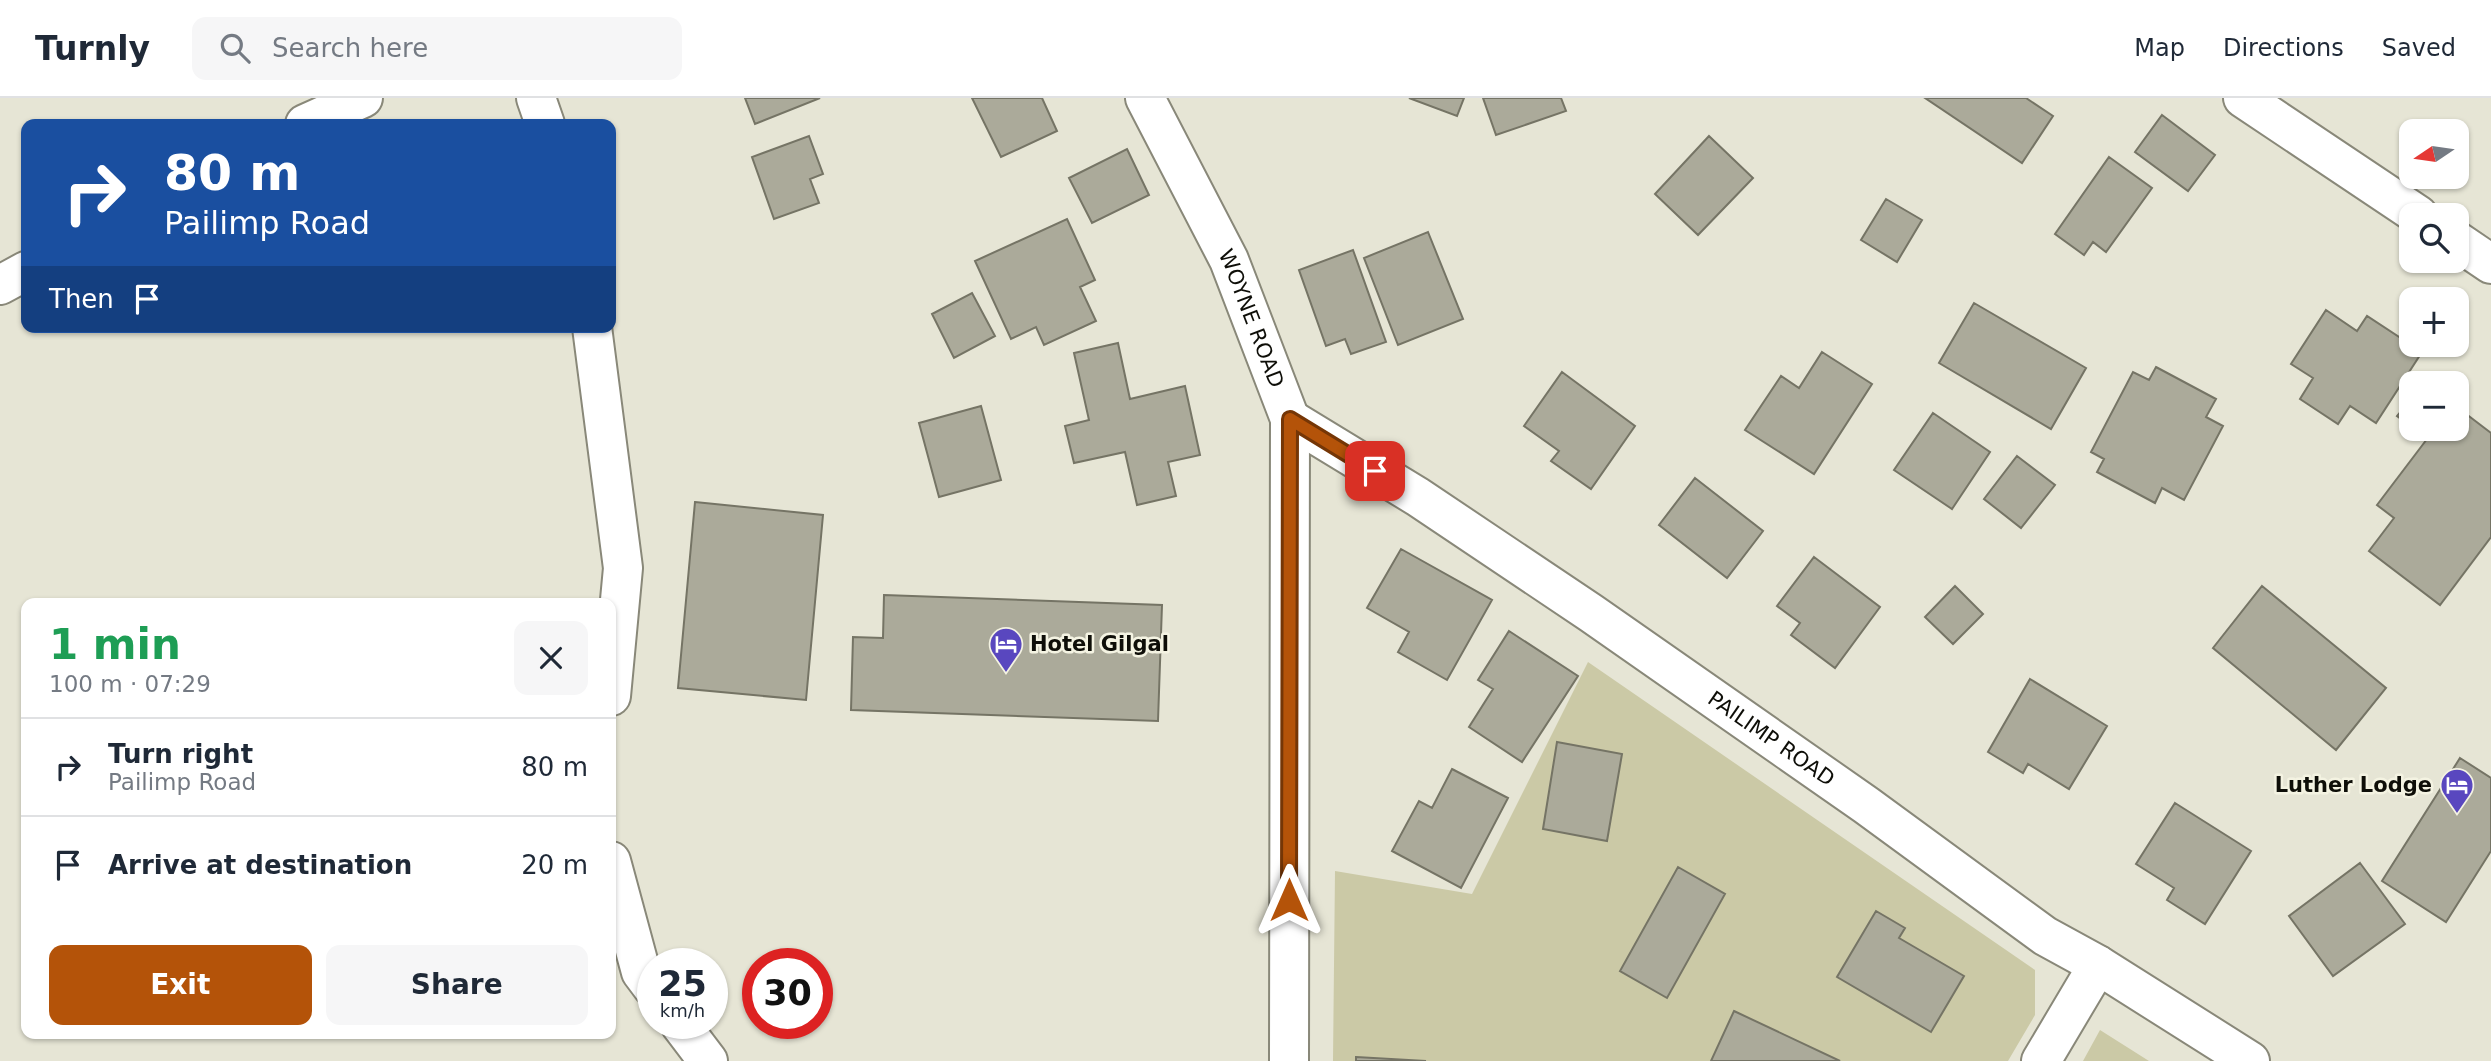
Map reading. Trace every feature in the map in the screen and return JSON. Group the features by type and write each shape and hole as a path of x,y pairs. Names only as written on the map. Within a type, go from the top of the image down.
{"street":[{"path":"316,119 363,98"},
{"path":"536,98 543,119"},
{"name":"WOYNE ROAD","path":"1146,98 1229,260 1290,419 1289,1061"},
{"path":"2243,98 2400,203"},
{"path":"2469,250 2491,264"},
{"path":"0,285 21,274"},
{"path":"593,333 623,568 616,643"},
{"name":"PAILIMP ROAD","path":"1290,419 1418,497 1591,613 1866,805 2045,936 2098,965 2250,1061"},
{"path":"616,880 637,957"},
{"path":"2041,1061 2098,965"},
{"path":"691,1039 708,1061"}],"shaded area":[{"path":"1588,662 2035,970 2035,1015 2008,1061 1333,1061 1335,871 1472,894"},
{"path":"2100,1030 2149,1061 2083,1061"}],"building":[{"path":"745,98 820,98 755,124"},
{"path":"972,98 1042,98 1057,131 1001,157"},
{"path":"1409,98 1464,98 1457,116"},
{"path":"1483,98 1561,98 1566,111 1496,135"},
{"path":"1925,98 2026,98 2053,116 2022,163"},
{"path":"2162,115 2215,155 2188,191 2135,152"},
{"path":"809,136 823,174 810,179 819,203 774,219 752,157"},
{"path":"1709,136 1753,178 1698,235 1655,194"},
{"path":"1127,149 1149,195 1092,223 1069,178"},
{"path":"2109,157 2152,188 2106,252 2093,242 2084,255 2055,234"},
{"path":"1886,199 1922,220 1897,262 1861,240"},
{"path":"1067,219 1095,280 1080,287 1096,321 1044,345 1036,327 1011,339 975,261"},
{"path":"1428,232 1463,319 1398,345 1364,258"},
{"path":"1353,250 1386,342 1351,354 1345,339 1326,346 1299,270"},
{"path":"972,293 995,336 954,358 932,314"},
{"path":"1974,303 2086,368 2051,429 1939,363"},
{"path":"2326,310 2357,331 2367,316 2399,337 2399,357 2419,357 2410,371 2399,371 2399,388 2376,423 2350,406 2338,424 2300,399 2313,378 2291,364"},
{"path":"1118,343 1130,399 1185,386 1200,455 1168,462 1176,496 1137,505 1125,452 1074,463 1065,426 1089,420 1074,353"},
{"path":"1822,352 1872,384 1814,474 1745,430 1781,376 1799,388"},
{"path":"2156,367 2216,399 2206,417 2223,426 2184,500 2162,488 2155,503 2097,472 2104,459 2091,452 2133,372 2149,380"},
{"path":"1562,372 1635,426 1591,489 1551,461 1559,451 1524,426"},
{"path":"981,406 1001,480 939,497 919,423"},
{"path":"1933,413 1990,452 1952,509 1894,470"},
{"path":"2469,416 2491,433 2491,537 2440,605 2369,551 2394,518 2377,505 2425,441 2469,441"},
{"path":"2017,456 2055,485 2021,528 1984,499"},
{"path":"1695,478 1763,531 1727,578 1659,525"},
{"path":"695,502 823,515 806,700 678,688"},
{"path":"1401,549 1492,600 1447,680 1398,652 1409,632 1367,608"},
{"path":"1814,557 1880,607 1835,668 1791,635 1800,623 1777,606"},
{"path":"1955,586 1983,614 1953,644 1925,617"},
{"path":"2262,586 2386,688 2336,750 2213,648"},
{"name":"Hotel Gilgal","path":"884,595 1162,605 1158,721 851,710 853,637 883,638"},
{"path":"1509,631 1578,676 1522,762 1469,727 1493,689 1478,680"},
{"path":"2030,679 2107,726 2069,789 2028,764 2023,773 1988,752"},
{"path":"1557,742 1622,754 1607,841 1543,829"},
{"name":"Luther Lodge","path":"2460,758 2491,778 2491,851 2446,922 2382,881"},
{"path":"1452,769 1508,798 1461,888 1392,851 1419,801 1432,808"},
{"path":"2175,803 2251,851 2205,924 2167,900 2174,888 2136,864"},
{"path":"2360,863 2405,924 2333,976 2289,916"},
{"path":"1678,867 1725,894 1667,998 1620,971"},
{"path":"1876,911 1905,928 1899,938 1964,976 1931,1032 1837,977"},
{"path":"1734,1011 1840,1061 1711,1061"},
{"path":"1356,1057 1426,1061 1356,1061"}],"place":[{"name":"Hotel Gilgal","path":"1006,674"},
{"name":"Luther Lodge","path":"2457,815"}],"route":[{"path":"1289,900 1290,419 1375,471"}]}
